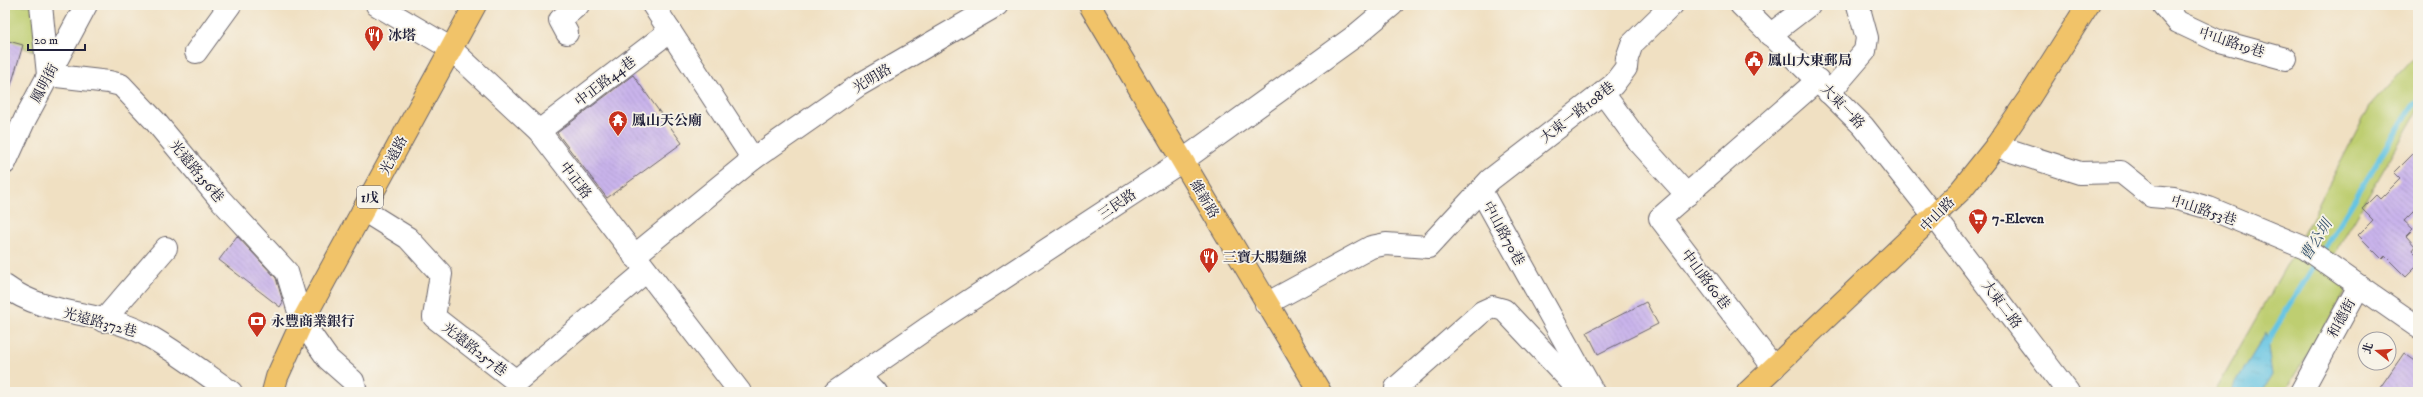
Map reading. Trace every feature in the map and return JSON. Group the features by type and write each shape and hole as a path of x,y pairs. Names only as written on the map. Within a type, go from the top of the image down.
{"main road":[{"name":"光遠路","path":"273,392 277,377 302,322 450,48 475,5"},
{"name":"維新路","path":"1090,5 1266,304 1320,392"},
{"name":"中山路","path":"1748,392 1935,217 1960,191 1996,146 2029,98 2088,5"}],"street":[{"path":"41,5 48,75"},
{"name":"鳳明街","path":"5,163 25,119 86,5"},
{"path":"196,52 230,5"},
{"name":"中正路","path":"377,5 450,48 539,131 740,392"},
{"path":"567,33 560,20 578,5"},
{"path":"653,5 753,160"},
{"name":"光明路","path":"640,264 753,160 859,85 996,5"},
{"name":"三民路","path":"835,392 859,374 1182,161 1355,36 1392,5"},
{"name":"大東一路108巷","path":"1481,191 1490,180 1603,93 1622,75 1626,68 1627,58 1632,44 1672,5"},
{"name":"大東一路","path":"1741,5 1863,126 1935,217"},
{"path":"1770,35 1809,5"},
{"name":"中山路60巷","path":"1774,368 1660,218 1824,86 1865,51 1867,38 1858,5"},
{"name":"中山路19巷","path":"2163,5 2178,22 2216,40 2286,60"},
{"name":"中正路44巷","path":"539,131 670,31"},
{"name":"光遠路356巷","path":"48,75 109,82 121,85 155,121 249,231 287,272 302,322 328,360 352,380 356,392"},
{"path":"1603,93 1639,142 1687,195"},
{"name":"中山路53巷","path":"1996,146 2080,173 2121,172 2151,196 2174,198 2209,208 2305,248 2359,286"},
{"name":"中山路70巷","path":"1266,304 1371,247 1386,244 1428,247 1481,191 1593,392"},
{"name":"光遠路257巷","path":"363,210 408,238 441,274 434,317 519,386 640,264"},
{"name":"大東二路","path":"1935,217 2063,390"},
{"path":"103,321 166,248"},
{"name":"光遠路372巷","path":"5,286 38,305 103,321 143,333 232,392"},
{"name":"和德街","path":"2301,392 2359,286 2418,327"},
{"path":"1396,388 1482,312 1493,307 1504,310 1581,392"},
{"path":"859,374 876,392"}],"green space":[{"path":"5,5 34,5 39,53 5,41"},
{"path":"2418,54 2418,110 2333,257 2302,236 2370,106"},
{"path":"2295,250 2349,287 2284,392 2214,392"}],"water":[{"path":"2266,333 2272,375 2262,392 2230,392"}],"building":[{"path":"5,40 23,45 9,92 5,92"},
{"name":"鳳山天公廟","path":"633,75 682,143 607,198 557,133"},
{"path":"2418,149 2418,207 2404,221 2413,229 2406,236 2415,246 2412,250 2418,256 2418,265 2406,277 2385,256 2382,259 2358,235 2373,220 2362,209 2376,195 2380,199 2400,179 2394,173"},
{"path":"237,236 276,278 283,302 280,307 219,260"},
{"path":"1646,302 1658,324 1598,354 1587,332"},
{"path":"2404,353 2418,363 2418,392 2377,392 2392,371 2397,371 2397,363"}],"waterway":[{"name":"曹公圳","path":"2321,254 2412,106 2418,101"},
{"name":"曹公圳","path":"2264,347 2317,261"}],"place":[{"name":"冰塔","path":"374,52"},
{"name":"鳳山大東郵局","path":"1754,77"},
{"name":"鳳山天公廟","path":"618,137"},
{"name":"7-Eleven","path":"1978,235"},
{"name":"三寶大腸麵線","path":"1209,274"},
{"name":"永豐商業銀行","path":"257,338"}]}
